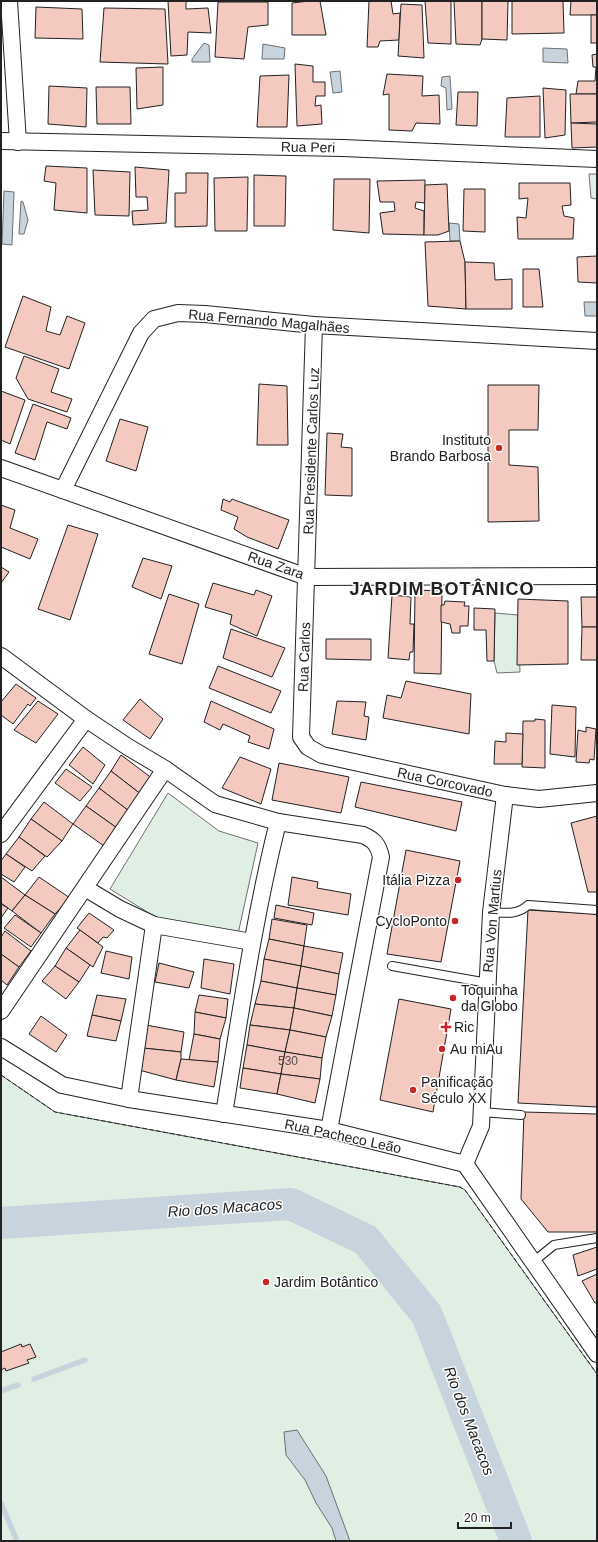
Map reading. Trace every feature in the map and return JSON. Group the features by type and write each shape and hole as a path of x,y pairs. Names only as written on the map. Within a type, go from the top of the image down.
{"street":[{"path":"9,1 18,142"},
{"name":"Rua Peri","path":"1,141 343,148 597,159"},
{"name":"Rua Fernando Magalhães","path":"63,490 141,333 154,319 178,313 205,314 314,325 597,341"},
{"name":"Rua Presidente Carlos Luz","path":"308,577 314,325"},
{"path":"1,468 63,490"},
{"name":"Rua Zara","path":"63,490 308,577 597,576"},
{"name":"Rua Carlos","path":"301,737 308,577"},
{"path":"1,656 86,718 128,747 165,769 215,804 278,822 363,835 374,840 378,846 380,857 329,1130"},
{"path":"1,834 86,718"},
{"name":"Rua Corcovado","path":"301,737 308,748 322,755 505,795 539,799 597,793"},
{"path":"1,1011 165,769"},
{"name":"Rua Von Martius","path":"465,1164 481,1126 491,912 505,795"},
{"path":"224,1114 262,886 278,822"},
{"path":"85,888 120,909 154,925 252,942"},
{"path":"129,1099 154,925"},
{"name":"Rua Pacheco Leão","path":"1,1047 62,1085 129,1099 329,1130 465,1164"},
{"path":"465,1164 597,1354"}],"lane":[{"path":"491,912 510,913 522,910 528,905 597,910"},
{"path":"392,966 488,983"},
{"path":"482,1112 521,1115"},
{"path":"533,1262 554,1245 597,1238"}],"green space":[{"path":"589,174 597,174 597,199 591,198"},
{"path":"495,613 518,615 520,672 497,673 494,661"},
{"path":"168,793 219,831 258,843 238,934 157,918 110,889"},
{"name":"Jardim Botântico","path":"1,1075 55,1112 460,1187 465,1190 597,1374 597,1541 1,1541"}],"shaded area":[{"path":"204,43 209,45 210,62 192,62 192,59"},
{"path":"263,44 285,48 284,59 262,59"},
{"path":"543,48 567,49 568,63 543,62"},
{"path":"340,71 342,92 333,93 330,72"},
{"path":"450,76 452,109 447,110 446,88 441,86 442,77"},
{"path":"4,191 14,192 12,245 2,244"},
{"path":"21,201 23,202 28,220 24,234 19,234"},
{"path":"449,223 459,224 460,241 450,241"},
{"path":"584,302 597,302 597,316 585,316"},
{"path":"297,1430 326,1476 350,1541 336,1541 332,1528 316,1503 305,1480 286,1455 284,1432"}],"building":[{"path":"168,1 186,1 186,9 208,8 211,33 188,32 187,55 171,56"},
{"path":"320,1 326,35 292,35 292,3"},
{"path":"369,1 391,1 393,14 400,13 399,40 380,41 378,47 367,47"},
{"path":"425,1 451,1 451,44 428,43"},
{"path":"454,1 482,1 482,39 480,45 456,44"},
{"path":"482,1 508,1 507,40 482,39"},
{"path":"512,1 563,1 564,33 512,34"},
{"path":"571,1 597,1 597,15 570,15"},
{"path":"218,2 268,2 268,25 248,27 244,59 215,57"},
{"path":"401,4 422,5 424,58 398,56"},
{"path":"36,7 82,9 83,39 35,38"},
{"path":"104,8 165,9 168,64 100,62"},
{"path":"591,15 597,15 597,43 591,43"},
{"path":"597,54 597,94 576,94 578,81 595,81 596,67 593,67 592,55"},
{"path":"295,64 313,66 313,82 325,82 325,96 316,96 315,106 321,105 322,124 297,126"},
{"path":"163,67 163,105 137,109 136,68"},
{"path":"387,74 423,76 422,96 439,95 440,124 416,123 412,131 389,130 389,94 383,95"},
{"path":"289,75 287,127 257,127 260,76"},
{"path":"49,86 87,88 86,127 48,124"},
{"path":"96,87 130,87 131,124 97,124"},
{"path":"543,88 566,90 565,135 545,138"},
{"path":"458,92 478,92 477,126 456,125"},
{"path":"570,94 597,94 597,122 571,123"},
{"path":"540,96 540,137 505,137 507,98"},
{"path":"571,123 597,124 597,147 572,148"},
{"path":"46,166 87,168 87,213 54,210 56,183 44,181"},
{"path":"135,167 169,170 166,223 133,225 132,211 148,210 147,197 136,197"},
{"path":"93,170 130,172 129,216 95,215"},
{"path":"186,173 208,173 207,226 175,227 175,193 186,193"},
{"path":"254,175 286,176 285,226 254,226"},
{"path":"248,177 247,231 215,231 214,178"},
{"path":"334,179 370,179 369,233 333,230"},
{"path":"425,180 425,203 416,202 415,208 424,211 424,235 383,234 380,213 395,211 394,202 380,202 377,181"},
{"path":"519,183 570,183 571,205 562,206 564,216 574,218 573,239 518,239 517,217 526,218 528,198 519,199"},
{"path":"447,184 449,231 438,235 424,235 425,185"},
{"path":"464,189 485,189 485,232 463,231"},
{"path":"460,241 465,262 466,309 428,306 425,242"},
{"path":"597,256 597,283 578,282 577,257"},
{"path":"465,262 494,263 495,280 512,279 512,309 466,309"},
{"path":"523,269 539,269 543,307 523,307"},
{"path":"23,296 51,307 46,331 60,335 67,316 85,323 69,369 5,347"},
{"path":"24,356 59,369 51,392 72,399 67,412 28,399 16,378"},
{"path":"259,384 287,386 288,445 257,445"},
{"name":"Instituto Brando Barbosa","path":"488,385 539,385 538,430 509,430 509,465 538,467 539,521 488,522"},
{"path":"1,391 25,400 10,444 1,440"},
{"path":"33,404 71,418 67,429 47,422 35,460 15,453"},
{"path":"120,419 148,427 136,471 106,461"},
{"path":"327,433 343,434 341,447 352,448 352,496 325,495"},
{"path":"223,499 230,502 232,499 289,520 278,549 247,537 234,529 238,517 221,510"},
{"path":"1,505 15,510 10,528 38,539 30,559 1,547"},
{"path":"68,525 98,534 70,620 38,609"},
{"path":"143,558 172,566 161,599 132,587"},
{"path":"1,567 9,572 1,583"},
{"path":"213,583 254,595 256,590 272,596 257,636 230,624 232,615 205,607"},
{"path":"415,590 442,591 441,674 414,673"},
{"path":"169,594 199,604 182,664 149,654"},
{"path":"392,595 411,597 410,624 414,624 413,652 410,652 409,660 388,658"},
{"path":"581,597 597,597 597,627 582,627"},
{"path":"518,599 568,601 568,664 517,665"},
{"path":"445,601 465,602 464,606 469,606 468,626 460,626 460,633 452,633 450,624 441,622 441,605 444,605"},
{"path":"474,608 495,609 494,661 487,661 486,630 474,630"},
{"path":"582,627 597,627 597,660 581,660"},
{"path":"231,629 285,648 272,677 223,658"},
{"path":"326,639 371,639 371,660 326,659"},
{"path":"218,666 281,691 271,713 209,688"},
{"path":"406,681 471,694 469,734 383,718 387,695 401,698"},
{"path":"16,684 36,698 30,706 28,704 13,724 1,715 1,702"},
{"path":"140,699 163,719 150,739 123,720"},
{"path":"38,701 58,714 36,743 14,730"},
{"path":"211,701 274,729 269,749 248,742 250,736 223,724 220,730 204,722"},
{"path":"337,701 366,702 364,716 369,717 366,740 332,734"},
{"path":"552,705 576,707 575,757 550,754"},
{"path":"535,719 545,720 545,768 522,767 523,721 535,721"},
{"path":"586,727 596,729 594,760 590,759 589,763 576,762 578,730 586,732"},
{"path":"506,733 523,734 522,764 494,764 495,741 506,742"},
{"path":"83,747 105,765 93,784 69,765"},
{"path":"121,755 153,779 142,795 111,771"},
{"path":"240,757 271,769 261,804 222,788"},
{"path":"279,763 349,777 341,813 272,800"},
{"path":"66,769 92,787 80,801 55,783"},
{"path":"111,771 142,795 129,811 99,788"},
{"path":"361,782 462,802 456,831 355,807"},
{"path":"99,788 129,811 117,828 86,806"},
{"path":"44,802 73,824 62,841 31,819"},
{"path":"86,806 117,828 104,846 73,824"},
{"path":"597,816 597,892 588,892 571,823"},
{"path":"31,819 62,841 47,857 19,837"},
{"path":"19,837 45,856 32,871 6,854"},
{"path":"406,850 460,861 441,962 387,954"},
{"path":"6,854 25,867 14,882 1,874 1,861"},
{"path":"1,877 25,895 12,911 1,903"},
{"path":"39,877 70,898 55,914 25,895"},
{"path":"292,877 318,882 317,888 351,894 348,915 288,905"},
{"path":"25,895 55,914 41,933 12,911"},
{"path":"1,904 8,908 1,918"},
{"path":"276,905 314,913 312,925 274,918"},
{"path":"528,910 597,914 597,1107 518,1103"},
{"path":"89,913 114,930 107,938 103,937 98,943 77,928"},
{"path":"15,915 41,933 31,947 4,928"},
{"path":"272,919 307,925 304,946 269,939"},
{"path":"80,930 103,947 93,967 66,948"},
{"path":"5,931 31,951 19,967 1,954 1,937"},
{"path":"269,939 304,946 301,966 264,959"},
{"path":"304,946 343,953 339,974 301,966"},
{"path":"66,948 90,965 79,982 55,966"},
{"path":"106,951 132,957 129,979 101,973"},
{"path":"1,954 19,967 7,985 1,980"},
{"path":"204,959 234,964 230,994 201,988"},
{"path":"264,959 301,966 297,988 261,981"},
{"path":"159,963 194,972 189,988 155,982"},
{"path":"55,966 79,982 66,999 42,981"},
{"path":"301,966 339,974 336,995 297,988"},
{"path":"261,981 297,988 294,1008 255,1004"},
{"path":"297,988 336,995 332,1016 294,1008"},
{"path":"97,995 126,999 121,1021 92,1015"},
{"path":"199,995 228,999 226,1018 195,1012"},
{"path":"399,999 451,1009 433,1112 380,1100"},
{"path":"255,1004 294,1008 290,1030 250,1025"},
{"path":"294,1008 332,1016 326,1037 290,1030"},
{"path":"195,1012 226,1018 220,1039 194,1034"},
{"path":"92,1015 121,1021 116,1041 87,1036"},
{"path":"41,1016 67,1035 56,1052 29,1034"},
{"path":"146,1025 184,1032 181,1052 143,1048"},
{"path":"250,1025 290,1030 285,1052 247,1045"},
{"path":"290,1030 326,1037 322,1058 285,1052"},
{"path":"194,1034 220,1039 218,1062 189,1060"},
{"path":"247,1045 285,1052 281,1074 243,1068"},
{"path":"143,1048 181,1052 181,1059 176,1080 139,1070"},
{"path":"285,1052 322,1058 320,1079 281,1074"},
{"path":"181,1059 218,1062 214,1087 176,1080"},
{"path":"243,1068 281,1074 277,1094 240,1088"},
{"path":"281,1074 320,1079 315,1103 277,1094"},
{"path":"524,1112 597,1114 597,1232 548,1232 521,1199"},
{"path":"597,1247 597,1269 578,1276 573,1255"},
{"path":"597,1274 597,1303 595,1303 582,1281"},
{"path":"21,1344 22,1347 30,1344 36,1357 27,1360 29,1363 6,1371 5,1368 1,1370 1,1352"}],"waterway":[{"name":"Rio dos Macacos","path":"1,1223 291,1204 366,1240 427,1315 516,1541"},
{"path":"34,1379 85,1360"},
{"path":"1,1391 18,1385"},
{"path":"1,1503 17,1541"}],"fence":[{"path":"1,1075 55,1112 460,1187 465,1190 597,1374"}],"place":[{"name":"Instituto Brando Barbosa","path":"499,448"},
{"name":"Itália Pizza","path":"458,880"},
{"name":"CycloPonto","path":"455,921"},
{"name":"Toquinha da Globo","path":"453,998"},
{"name":"Ric","path":"446,1027"},
{"name":"Au miAu","path":"442,1049"},
{"name":"Panificação Século XX","path":"413,1090"},
{"name":"Jardim Botântico","path":"266,1282"}],"district":[{"name":"JARDIM BOTÂNICO","path":"442,589"}]}
